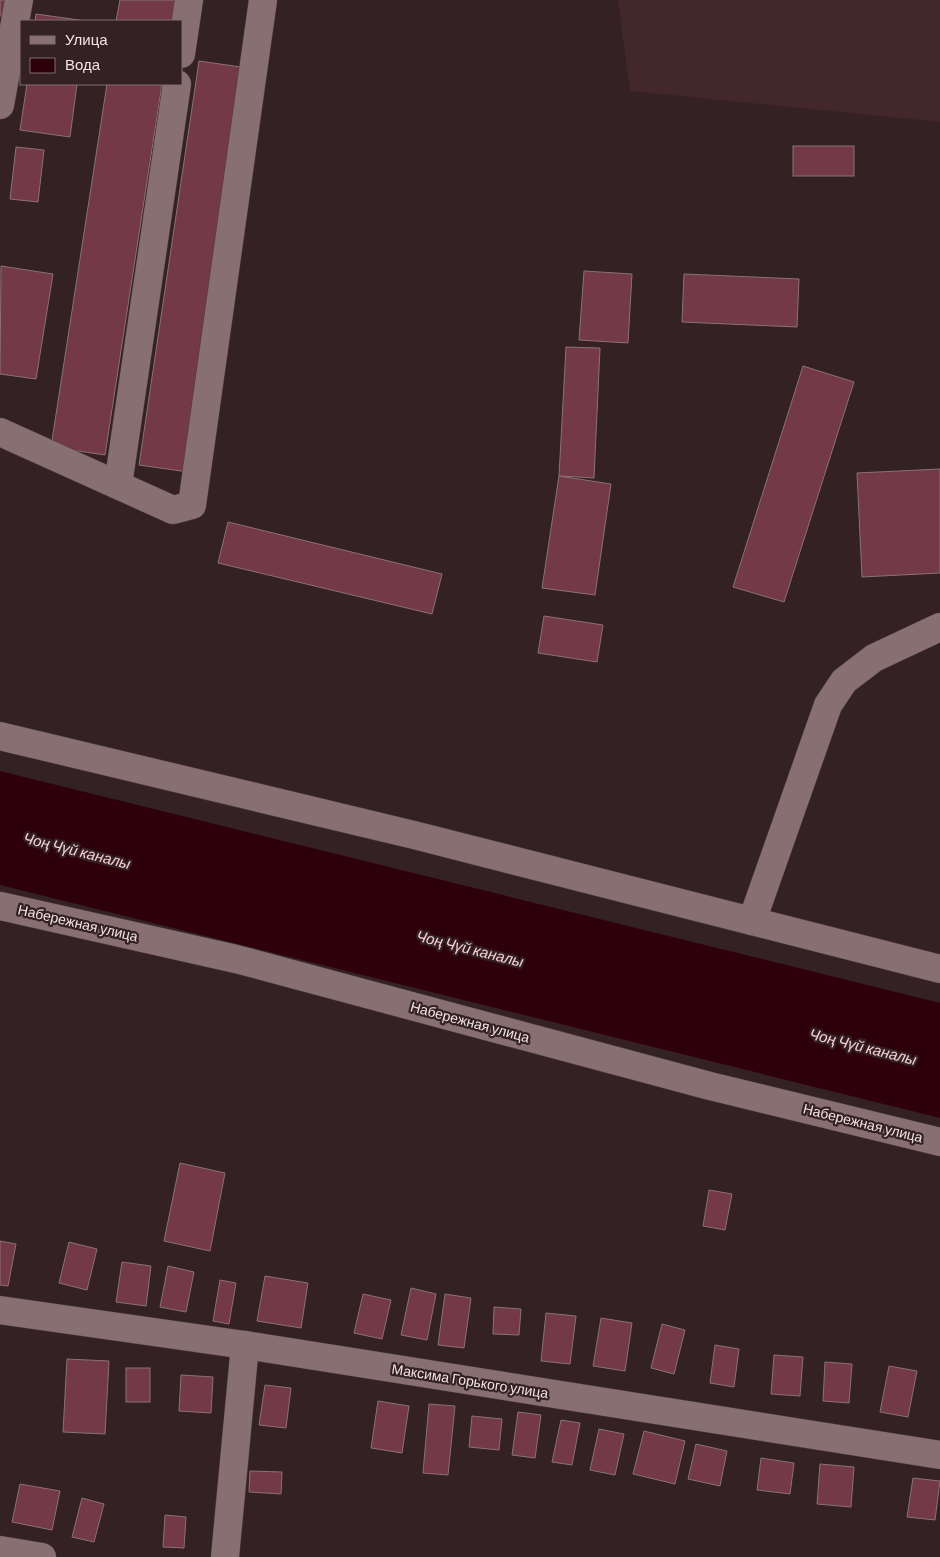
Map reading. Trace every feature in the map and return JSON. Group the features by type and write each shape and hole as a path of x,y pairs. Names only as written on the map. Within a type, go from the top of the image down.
{"street":[{"path":"0,105 19,0"},
{"path":"182,47 189,0"},
{"path":"0,432 172,510 192,505 263,0"},
{"path":"118,485 177,85"},
{"path":"752,921 828,706 844,681 874,658 940,627"},
{"path":"0,736 414,834 940,969"},
{"name":"Набережная улица","path":"0,906 236,960 710,1086 940,1142"},
{"name":"Максима Горького улица","path":"0,1310 245,1345 940,1455"},
{"path":"225,1557 245,1345"},
{"path":"0,1550 42,1557"}],"shaded area":[{"path":"618,0 940,0 940,122 630,91"}],"water":[{"name":"Чоң Чүй каналы","path":"0,771 940,1003 940,1118 0,885"}],"building":[{"path":"0,0 6,0 3,16 0,16"},
{"path":"120,0 175,0 172,20 116,20"},
{"path":"36,14 79,20 35,20"},
{"path":"199,61 248,68 188,472 139,465"},
{"path":"27,85 77,85 70,137 20,130"},
{"path":"107,85 162,85 105,455 51,447"},
{"path":"793,146 854,146 854,176 793,176"},
{"path":"16,147 44,150 38,202 10,199"},
{"path":"1,266 53,274 36,379 0,374"},
{"path":"584,271 632,274 628,343 579,340"},
{"path":"684,274 799,279 797,327 682,322"},
{"path":"566,347 600,348 594,478 559,476"},
{"path":"803,366 854,382 784,602 733,587"},
{"path":"940,469 940,573 862,577 857,473"},
{"path":"559,476 611,484 595,595 542,588"},
{"path":"228,522 442,574 432,614 218,563"},
{"path":"544,616 603,625 597,662 538,653"},
{"path":"180,1163 225,1173 210,1251 164,1241"},
{"path":"709,1190 732,1194 725,1230 703,1226"},
{"path":"0,1241 16,1244 8,1286 0,1285"},
{"path":"69,1242 97,1249 87,1290 59,1283"},
{"path":"122,1262 151,1266 146,1306 116,1302"},
{"path":"168,1266 194,1272 186,1312 160,1307"},
{"path":"265,1276 308,1283 301,1328 257,1321"},
{"path":"220,1280 236,1283 229,1324 213,1321"},
{"path":"411,1288 436,1294 427,1340 401,1335"},
{"path":"363,1294 391,1300 382,1339 354,1333"},
{"path":"445,1294 471,1298 464,1348 438,1345"},
{"path":"494,1307 521,1309 519,1335 493,1334"},
{"path":"546,1313 576,1316 570,1364 541,1361"},
{"path":"601,1318 632,1323 625,1371 593,1366"},
{"path":"662,1324 685,1330 674,1374 651,1368"},
{"path":"715,1345 739,1349 734,1387 710,1383"},
{"path":"774,1355 803,1357 800,1396 771,1394"},
{"path":"67,1359 109,1361 105,1434 63,1432"},
{"path":"825,1362 852,1364 849,1403 823,1401"},
{"path":"889,1366 917,1371 908,1417 880,1412"},
{"path":"126,1368 150,1368 150,1402 126,1402"},
{"path":"181,1375 213,1377 211,1413 179,1411"},
{"path":"265,1385 291,1388 286,1428 259,1425"},
{"path":"378,1401 409,1406 402,1453 371,1448"},
{"path":"429,1404 455,1406 448,1475 423,1473"},
{"path":"518,1412 541,1415 535,1458 512,1455"},
{"path":"472,1416 502,1419 499,1450 469,1447"},
{"path":"561,1420 580,1423 572,1465 552,1462"},
{"path":"599,1429 624,1434 615,1475 590,1470"},
{"path":"644,1431 685,1441 675,1484 633,1474"},
{"path":"696,1444 727,1451 720,1486 688,1479"},
{"path":"761,1458 794,1463 790,1494 757,1490"},
{"path":"820,1464 854,1467 851,1507 817,1504"},
{"path":"250,1471 282,1472 281,1494 249,1492"},
{"path":"913,1478 940,1481 935,1520 907,1517"},
{"path":"20,1484 60,1491 52,1530 12,1522"},
{"path":"82,1498 104,1504 94,1542 72,1537"},
{"path":"165,1515 186,1517 184,1548 163,1547"}]}
